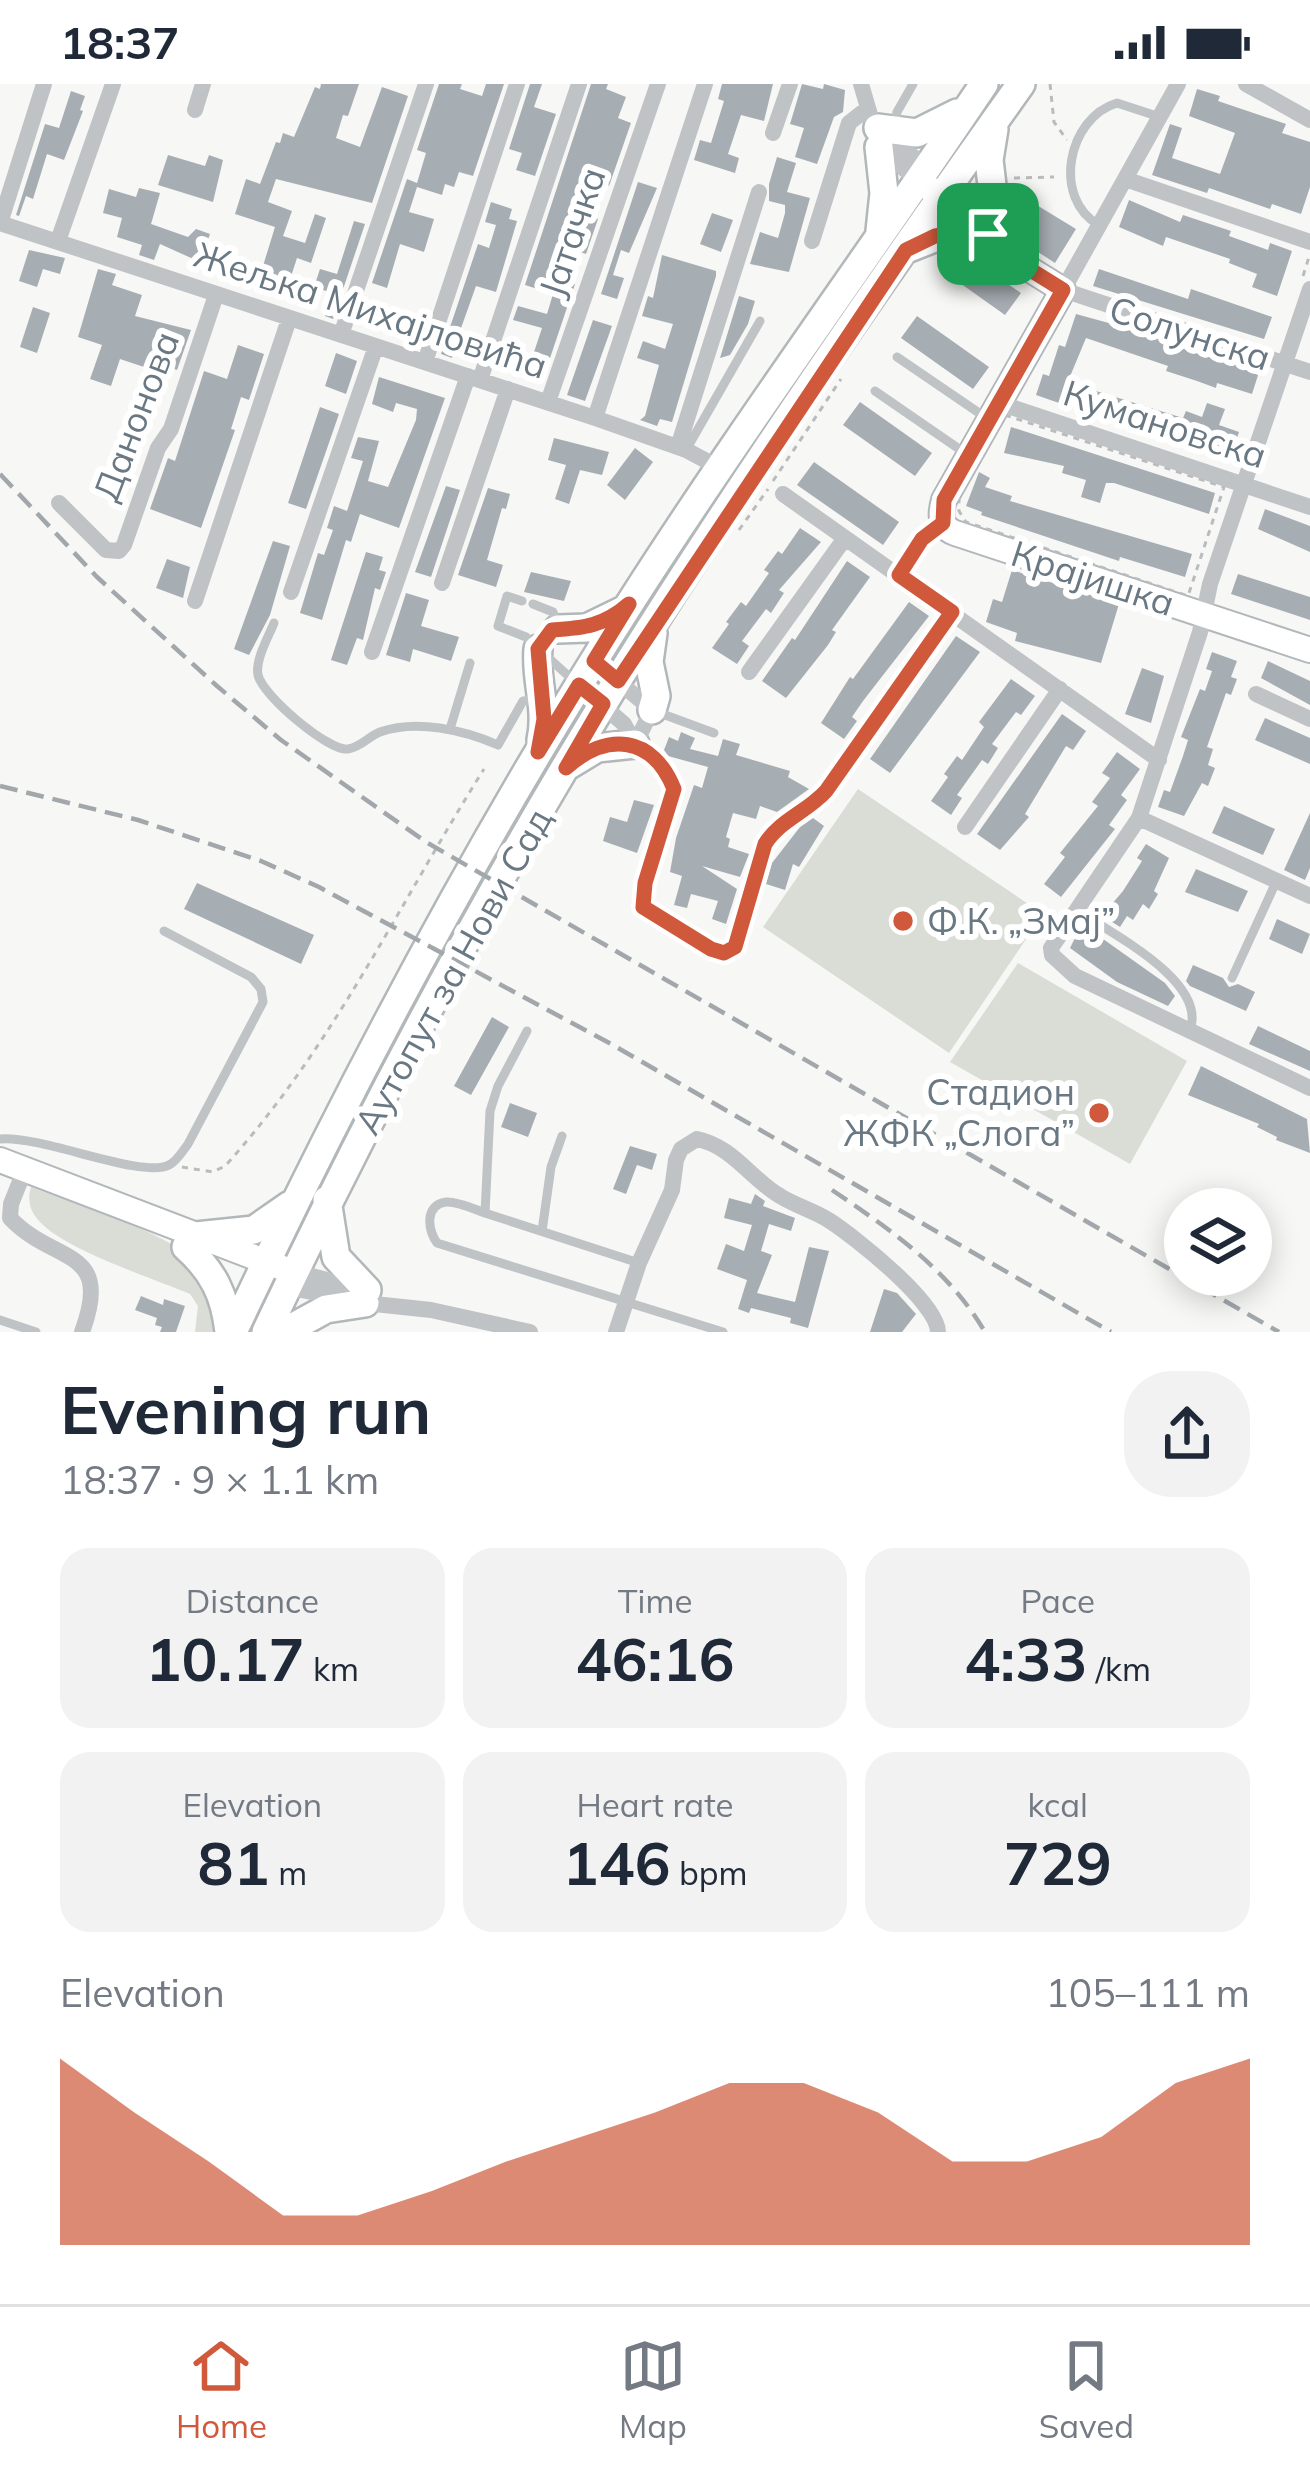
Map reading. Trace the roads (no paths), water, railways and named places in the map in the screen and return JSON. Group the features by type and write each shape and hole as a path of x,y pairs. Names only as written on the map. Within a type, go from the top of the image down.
{"main road":[{"name":"Аутопут за Нови Сад","path":"231,1332 327,1201 465,940 658,617 1021,84"},
{"path":"880,232 884,193 878,127 917,133 930,129 978,94"},
{"name":"Аутопут за Нови Сад","path":"266,1332 298,1199 440,925 538,752 571,653 629,604 718,467 978,94"},
{"path":"906,250 952,231 992,226 989,160 997,119"},
{"name":"Солунска","path":"922,173 992,226 1010,254 1063,290"},
{"path":"943,523 944,500 1063,290"},
{"name":"Крајишка","path":"943,523 949,531 1196,605 1310,650"},
{"path":"538,752 543,700 538,676 629,604"},
{"path":"652,710 656,696 649,654 658,617"},
{"path":"566,768 597,748 634,744"},
{"path":"6,1161 277,1275"},
{"path":"191,1241 254,1230 298,1199"},
{"path":"284,1332 326,1309 366,1297 336,1258 327,1201"},
{"path":"191,1241 220,1288 231,1332"}],"street":[{"path":"0,223 44,84"},
{"path":"58,242 113,84"},
{"path":"195,110 203,84"},
{"path":"341,335 426,84"},
{"path":"425,362 517,84"},
{"path":"372,652 579,84"},
{"name":"Јатачка","path":"548,402 658,84"},
{"path":"595,418 706,84"},
{"path":"773,133 790,84"},
{"path":"861,84 878,127 922,173"},
{"path":"1063,290 1178,84"},
{"path":"1246,84 1310,120"},
{"path":"812,242 849,123 878,127"},
{"path":"1125,179 1310,242"},
{"path":"682,449 759,192"},
{"name":"Жељка Михајловића","path":"0,223 548,402 682,449 718,467"},
{"path":"1306,282 1286,364 1211,580 1196,605 1159,760 1138,818 1052,941 1052,956 1075,976 1310,1088"},
{"name":"Солунска","path":"1063,290 1310,373"},
{"name":"Данонова","path":"59,503 106,550 124,545 158,448 171,430 215,295"},
{"path":"195,602 289,319"},
{"path":"291,592 376,346"},
{"path":"442,583 508,389"},
{"name":"Кумановска","path":"994,412 1310,507"},
{"path":"783,494 1159,760"},
{"path":"899,575 922,539 943,523"},
{"path":"749,673 845,538"},
{"path":"571,653 610,693 634,744 651,754 674,789 645,883 643,907 711,949 731,952 765,844 774,830 807,810 826,791 952,612"},
{"path":"571,653 610,693 652,710 634,744"},
{"path":"965,826 1060,689"},
{"path":"1256,694 1310,719"},
{"path":"1138,818 1310,896"},
{"path":"616,1332 672,1190 681,1149 703,1140 736,1159 778,1195 848,1234 921,1300 937,1318 938,1332"},
{"path":"6,1161 10,1218 86,1271 94,1294 82,1332"},
{"path":"277,1275 530,1332"}],"lane":[{"path":"878,127 897,112 913,84"},
{"path":"1099,226 1081,213 1070,185 1071,163 1085,130 1099,111 1117,103 1160,117"},
{"path":"682,449 760,321"},
{"name":"Кумановска","path":"897,357 994,412"},
{"path":"875,391 969,456"},
{"path":"507,596 553,612 571,653 498,626 507,596"},
{"path":"274,623 259,662 259,680 280,706 331,745 353,748 386,730 450,729 498,745 523,701 543,700"},
{"path":"450,729 470,663"},
{"path":"652,710 714,733"},
{"path":"1232,978 1276,882"},
{"path":"1075,909 1180,982 1194,1010 1189,1033"},
{"path":"6,1161 22,1138 130,1164 172,1165 188,1144 260,1014 261,988 251,977 164,931"},
{"path":"485,1213 490,1111 527,1031"},
{"path":"542,1231 551,1167 562,1136"},
{"path":"639,1264 448,1202 437,1206 429,1218 437,1243 723,1332"},
{"path":"0,1320 36,1332"}],"railway":[{"path":"0,474 97,577 217,686 281,740 426,842 1279,1332"},
{"path":"0,786 138,820 261,861 319,887 611,1044 1111,1332"},
{"path":"832,1190 936,1270 985,1332"}],"place":[{"name":"Ф.К. „Змај”","path":"903,921"},
{"name":"Стадион ЖФК „Слога”","path":"1099,1113"}]}
